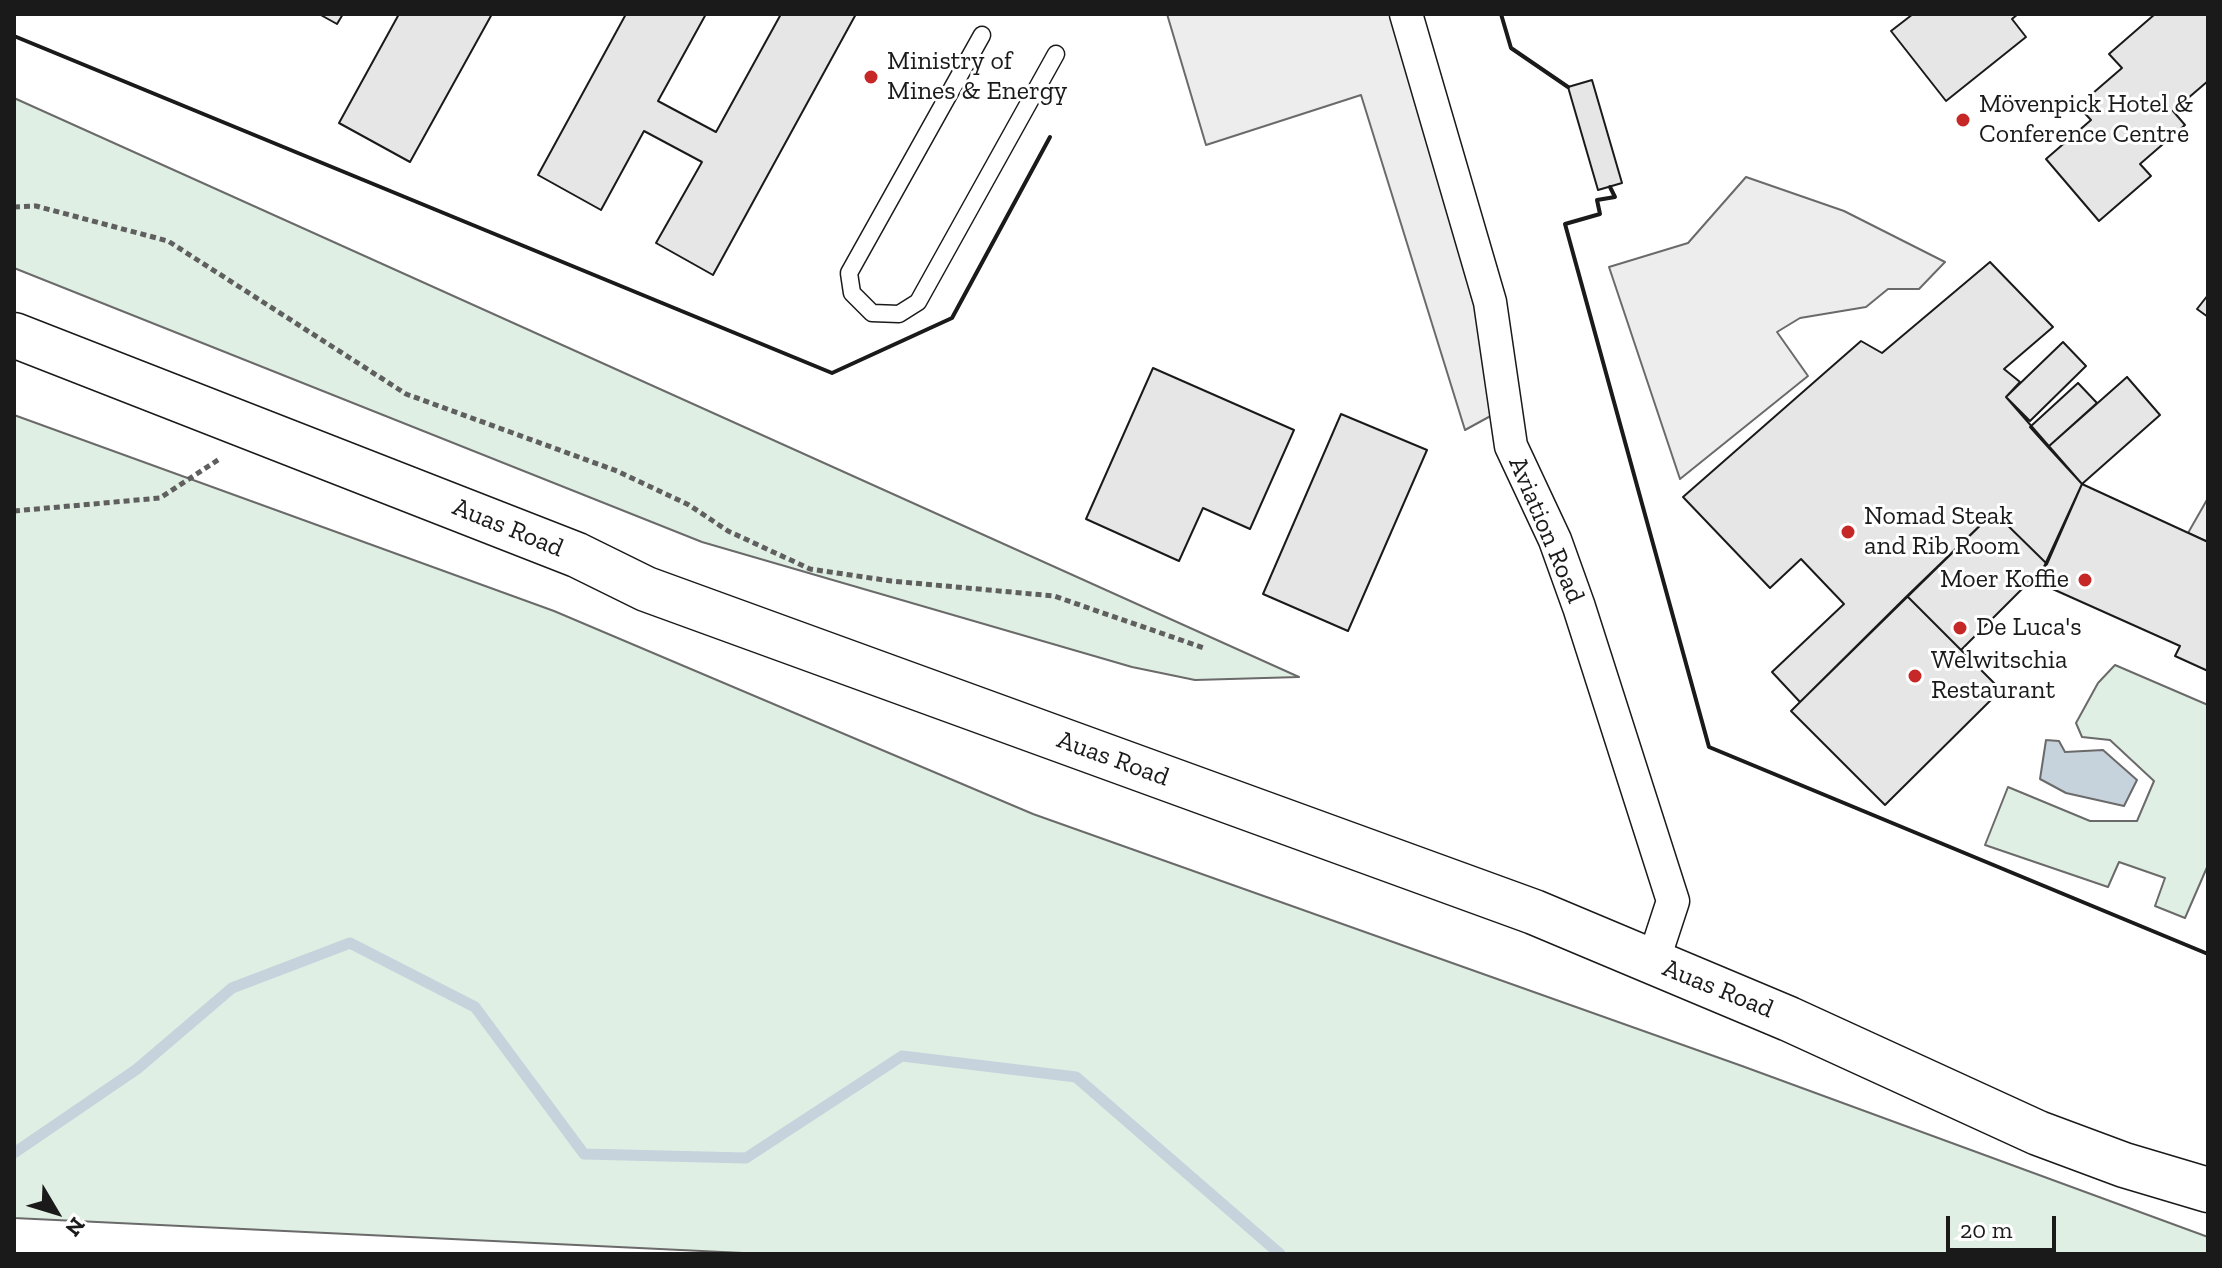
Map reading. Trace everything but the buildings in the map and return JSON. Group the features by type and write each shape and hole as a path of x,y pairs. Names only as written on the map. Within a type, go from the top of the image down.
{"main road":[{"name":"Auas Road","path":"14,335 577,555 675,600 1419,869 1789,1019 2038,1133 2124,1165 2208,1190"}],"street":[{"name":"Aviation Road","path":"1406,14 1490,302 1511,446 1555,540 1673,901 1653,962"}],"lane":[{"path":"982,35 849,273 852,293 872,313 899,314 918,302 1056,54"}],"path":[{"path":"14,207 36,206 168,241 406,394 617,471 689,505 728,531 810,569 891,581 1054,596 1204,648"},
{"path":"14,511 160,498 263,431"}],"green space":[{"path":"14,98 1299,677 1195,680 1132,667 702,542 14,268"},
{"path":"14,415 554,611 1033,814 1742,1066 2208,1237 2208,1254 764,1254 14,1218"},
{"path":"2115,665 2208,705 2208,865 2185,918 2155,906 2165,878 2119,862 2108,887 1985,845 2008,787 2090,821 2137,821 2154,781 2110,740 2082,737 2076,723 2098,683"}],"shaded area":[{"path":"1167,14 1406,14 1507,407 1465,430 1361,95 1206,145"},
{"path":"1746,177 1844,211 1945,262 1919,289 1888,289 1866,307 1800,318 1777,332 1808,376 1680,479 1609,267 1688,243"},
{"path":"2208,498 2208,542 2188,533"},
{"path":"2046,740 2059,741 2065,752 2103,750 2137,780 2124,806 2066,793 2040,779"}],"waterway":[{"path":"14,1153 137,1069 232,988 350,943 475,1007 584,1154 746,1158 902,1056 1076,1077 1280,1254"}],"wall":[{"path":"1501,14 1511,48 1568,87"},
{"path":"14,36 832,373 952,318 1050,137"},
{"path":"1610,187 1615,197 1597,200 1600,214 1565,224 1709,747 2208,954"}],"place":[{"name":"Ministry of Mines & Energy","path":"871,77"},
{"name":"Mövenpick Hotel & Conference Centre","path":"1963,120"},
{"name":"Nomad Steak and Rib Room","path":"1848,532"},
{"name":"Moer Koffie","path":"2085,580"},
{"name":"De Luca's","path":"1960,628"},
{"name":"Welwitschia Restaurant","path":"1915,676"}]}
